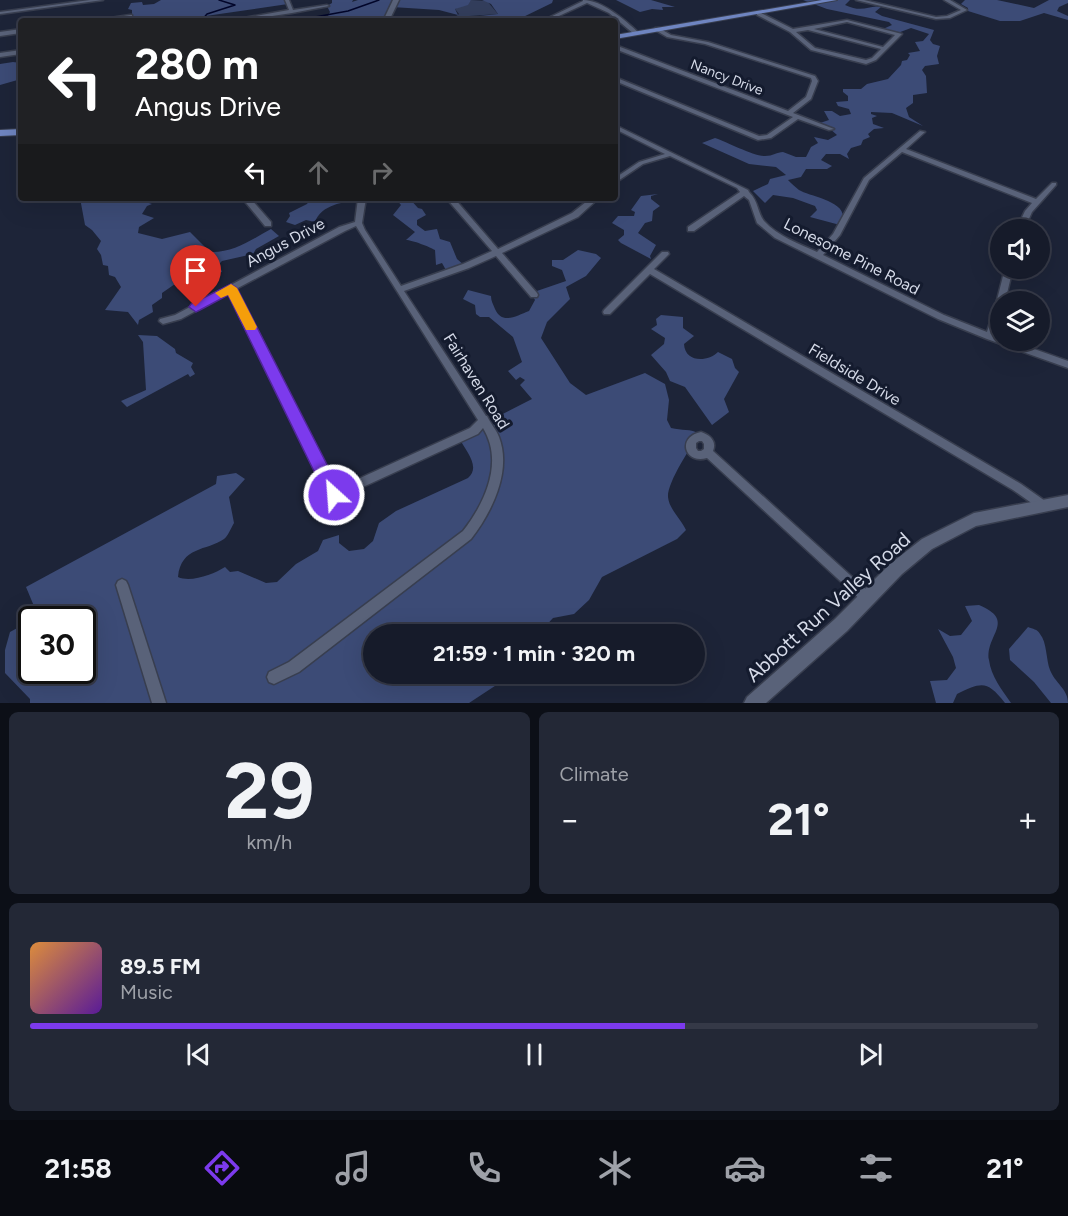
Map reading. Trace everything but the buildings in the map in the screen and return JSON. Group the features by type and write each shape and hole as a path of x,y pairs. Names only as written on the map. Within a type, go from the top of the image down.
{"main road":[{"path":"618,36 834,0"},
{"path":"0,133 18,132"}],"street":[{"path":"0,13 101,0"},
{"path":"287,0 292,12"},
{"path":"387,18 396,0"},
{"path":"858,0 936,18 948,17 965,10 946,0"},
{"path":"550,18 586,1 611,12 636,33"},
{"path":"250,18 327,6"},
{"path":"759,14 792,31 806,45 816,50 866,62 874,59 899,34 847,21 792,31"},
{"path":"115,18 130,16"},
{"path":"667,28 680,37"},
{"path":"807,28 885,49"},
{"path":"657,29 665,34 813,77 815,81 809,98 789,113"},
{"path":"0,34 18,31"},
{"name":"Nancy Drive","path":"618,48 831,129"},
{"path":"0,55 18,52"},
{"path":"618,80 758,138 769,137 797,117"},
{"path":"618,128 746,191 691,229"},
{"path":"818,256 836,235 866,179 922,132"},
{"path":"901,149 1036,202"},
{"path":"618,179 641,163 670,153"},
{"path":"1024,219 1036,202 1054,184"},
{"name":"Lonesome Pine Road","path":"746,191 763,225 818,256 941,317 990,337"},
{"path":"249,201 268,224"},
{"path":"358,223 362,201"},
{"path":"453,201 534,295"},
{"path":"399,290 466,266 563,222 588,201"},
{"name":"Angus Drive","path":"163,321 178,317 342,229 358,223"},
{"name":"Fairhaven Road","path":"274,677 294,667 471,530 491,496 498,468 494,437 484,419 358,223"},
{"path":"607,312 664,254"},
{"name":"Fieldside Drive","path":"650,270 1017,487 1044,506"},
{"path":"231,288 334,495 329,515"},
{"name":"Lonesome Pine Road","path":"1029,351 1068,365"},
{"path":"334,495 474,431 484,419"},
{"path":"708,453 867,598"},
{"name":"Abbott Run Valley Road","path":"753,703 911,555 943,535 986,517 1068,501"},
{"path":"122,585 159,703"}],"shaded area":[{"path":"161,0 286,0 288,4 192,18 132,18 129,16 132,14 132,10 128,9 131,3 154,4"},
{"path":"332,0 353,0 352,2 358,0 471,0 468,5 455,9 458,15 439,10 392,7 386,18 310,18 328,16 330,12 327,6 332,3"},
{"path":"471,0 487,1 498,14 455,17 459,14 455,9"},
{"path":"482,0 553,0 552,3 521,18 461,18 498,14 491,4"},
{"path":"616,0 651,0 675,7 662,7 663,10 652,9 640,12"},
{"path":"803,0 850,0 845,5 852,8 881,7 875,12 882,16 934,30 930,40 933,44 940,46 937,56 939,64 925,66 922,70 926,76 927,93 913,95 913,103 906,108 909,117 923,126 892,113 871,112 877,116 872,118 873,124 884,128 874,129 868,134 870,137 863,140 861,145 851,148 847,154 849,159 840,154 826,154 821,160 832,166 827,169 806,169 801,177 788,180 799,190 837,206 843,217 840,225 810,217 817,210 815,206 793,198 773,195 765,203 753,191 768,184 770,179 786,175 776,167 749,164 702,143 715,138 760,155 768,156 783,152 796,157 806,157 811,147 818,143 814,137 828,140 837,135 829,128 817,124 829,120 824,111 832,111 840,116 851,114 849,109 838,106 836,102 848,101 848,96 843,89 861,89 867,84 888,79 902,61 907,60 910,55 908,53 920,51 915,42 923,41 929,34 911,28 895,34 883,29 892,25 889,22 827,9"},
{"path":"965,0 997,0 1034,8 1049,0 1068,0 1068,3 1059,7 1057,11 1068,16 1068,20 1044,13 1020,21 1000,21 968,11 968,8 961,4"},
{"path":"18,63 18,80 0,85 0,64"},
{"path":"658,194 651,196 651,199 660,206 653,211 652,221 645,223 638,233 656,245 650,256 651,259 621,243 618,240 624,235 624,230 612,223 618,216 634,216 635,212 631,210 641,196"},
{"path":"81,201 142,201 152,204 147,206 142,214 154,218 139,227 138,233 162,239 190,232 210,252 234,248 271,229 279,236 256,249 253,254 222,261 219,264 222,272 202,274 190,283 175,284 162,293 162,298 152,305 153,312 139,320 138,325 128,312 105,310 121,287 115,277 109,275 108,266 103,265 97,249 101,241 85,225"},
{"path":"309,201 359,201 340,203 328,208 318,216 315,222 306,220 295,225 286,222 290,216 289,213"},
{"path":"398,201 412,201 422,209 426,215 417,220 417,225 425,231 437,229 440,239 450,242 457,259 465,266 447,272 442,263 436,265 435,250 406,240 415,232 393,215 401,205"},
{"path":"578,250 596,254 601,258 586,276 566,287 570,299 547,322 541,338 570,383 586,395 645,373 665,384 669,400 667,420 671,428 700,434 680,465 671,483 668,497 686,530 677,539 602,577 589,600 574,614 553,618 547,624 363,624 363,684 498,684 469,703 30,703 30,699 5,673 5,650 10,632 18,628 18,684 96,684 96,606 34,606 26,587 216,484 217,476 236,473 245,479 229,497 234,523 224,539 189,555 180,567 178,577 196,578 209,575 225,567 230,572 238,571 266,583 277,582 296,564 318,551 323,540 339,535 339,543 349,551 364,549 373,541 379,523 396,511 468,478 472,474 473,464 460,436 532,399 520,385 525,380 520,377 516,380 508,371 522,362 513,337 489,317 480,317 476,314 475,305 463,299 468,290 491,296 495,309 501,317 510,318 519,315 529,311 535,300 531,293 566,281 562,270 552,266 552,260 563,260"},
{"path":"661,315 683,317 683,328 694,336 684,344 688,355 703,359 718,352 732,359 739,372 724,399 729,412 712,425 685,387 670,381 666,372 651,355 664,344 665,338 651,329 657,325 656,319"},
{"path":"138,335 157,336 175,349 176,353 193,363 191,367 195,374 190,377 188,374 127,407 121,401 146,390 143,342"},
{"path":"979,605 990,611 998,623 989,651 989,660 994,677 1011,703 1005,703 993,690 984,685 957,694 953,703 936,703 930,681 947,680 956,668 953,657 938,629 950,636 961,635 972,621 965,606"},
{"path":"1028,627 1038,631 1042,637 1050,670 1064,690 1068,703 1051,703 1034,682 1010,660 1009,649"}],"waterway":[{"path":"204,18 207,14 235,5 219,0"},
{"path":"310,18 348,11 379,0"}],"slow traffic":[{"path":"221,293 231,288 250,327"}],"route":[{"path":"196,307 231,288 334,495"}]}
